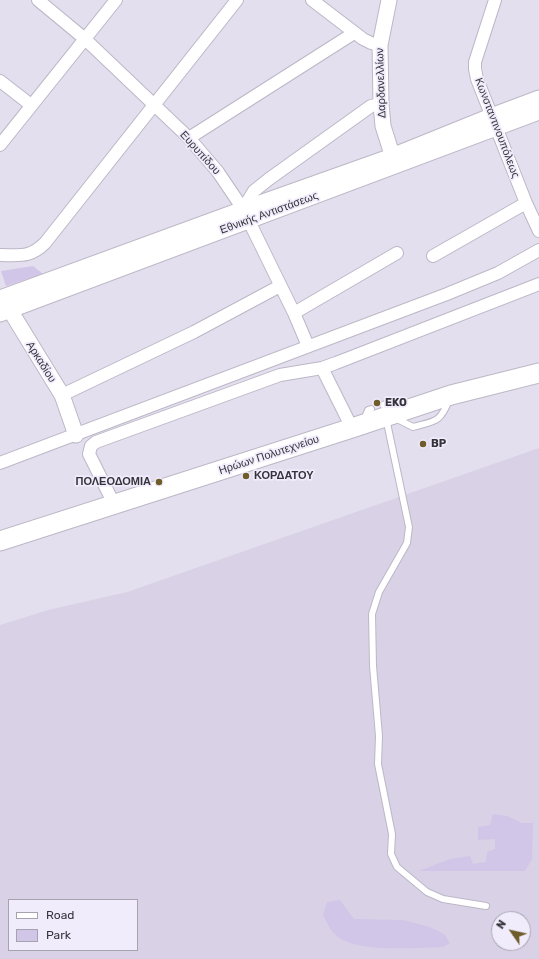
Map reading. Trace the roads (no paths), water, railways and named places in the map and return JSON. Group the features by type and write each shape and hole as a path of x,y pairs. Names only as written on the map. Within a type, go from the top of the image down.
{"main road":[{"name":"Ηρώων Πολυτεχνείου","path":"0,541 378,416 451,395 539,373"}],"street":[{"name":"Ευρυπίδου","path":"38,0 85,39 153,105 190,138 218,172 245,215 294,313 308,346"},
{"path":"0,145 116,0"},
{"path":"0,255 27,255 34,253 39,249 237,0"},
{"path":"312,0 354,33 371,43 380,45"},
{"name":"Δαρδανελλίων","path":"389,0 380,45 381,104 383,126 394,161"},
{"name":"Κωνσταντινουπόλεως","path":"495,0 475,62 475,69 477,79 526,203 539,231"},
{"path":"190,138 354,33"},
{"path":"0,81 31,105"},
{"name":"Εθνικής Αντιστάσεως","path":"2,302 394,161 494,122 539,98"},
{"path":"245,215 254,191 371,106 381,104"},
{"name":"Εθνικής Αντιστάσεως","path":"494,122 539,112"},
{"path":"433,256 526,203"},
{"path":"0,463 498,273 539,250"},
{"path":"294,313 397,253"},
{"path":"114,504 89,454 91,446 96,442 280,375 322,368 539,284"},
{"path":"62,395 194,332 280,286"},
{"name":"Αρκαδίου","path":"2,302 62,395 76,435"},
{"path":"322,368 378,416"}],"lane":[{"path":"378,416 409,527 407,543 379,592 372,614 373,666 379,736 378,764 392,834 391,854 397,867 427,892 442,899 486,906"}],"place":[{"name":"EKO","path":"377,403"},
{"name":"BP","path":"423,444"},
{"name":"ΚΟΡΔΑΤΟΥ","path":"246,476"},
{"name":"ΠΟΛΕΟΔΟΜΙΑ","path":"159,482"}]}
